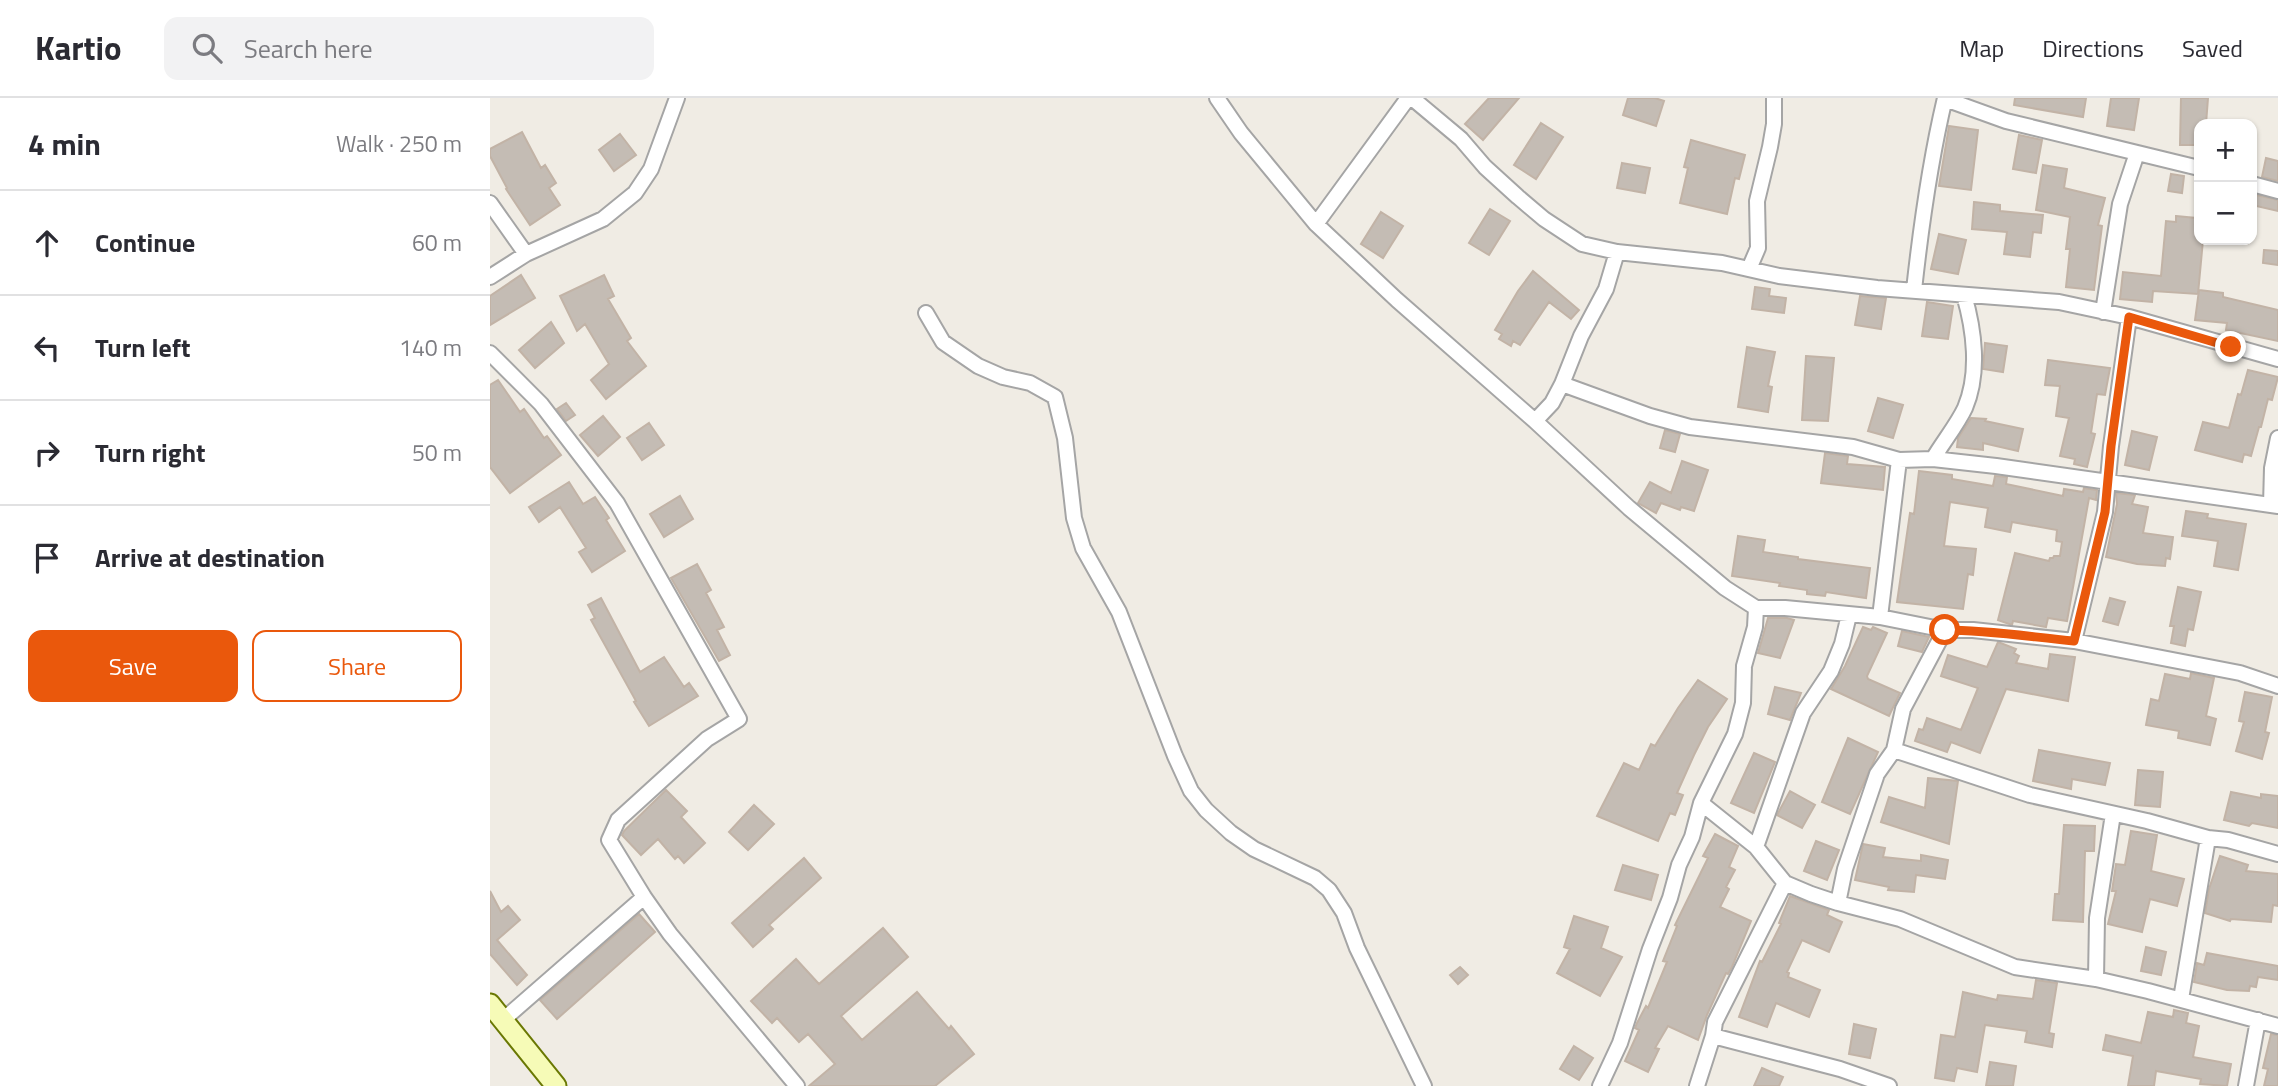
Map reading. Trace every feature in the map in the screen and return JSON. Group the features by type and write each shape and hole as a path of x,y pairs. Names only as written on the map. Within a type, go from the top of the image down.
{"main road":[{"path":"490,1004 556,1086"}],"street":[{"path":"490,277 526,254 603,219 635,193 651,169 677,98"},
{"path":"1217,98 1241,133 1316,224 1640,517 1725,588 1756,608 1880,617 1945,630 1973,630 1998,635 2074,641 2240,673 2278,686"},
{"path":"1316,224 1410,98 1461,139 1485,167 1544,219 1582,244 1617,252 1722,263 1779,276 2059,302 2129,317 2278,359"},
{"path":"1749,269 1758,247 1757,201 1774,124 1774,98"},
{"path":"1914,290 1936,134 1945,98 2006,121 2194,167"},
{"path":"2103,312 2120,204 2137,153"},
{"path":"2257,185 2278,191"},
{"path":"490,204 526,254"},
{"path":"1535,421 1552,403 1562,384 1581,336 1606,289 1617,252"},
{"path":"1933,459 1965,408 1970,384 1974,355 1973,334 1964,295"},
{"path":"926,313 943,342 978,366 1003,377 1030,383 1055,397 1065,438 1074,518 1083,548 1119,612 1191,791 1206,810 1238,838 1254,849 1315,878 1329,890 1344,913 1357,948 1424,1086"},
{"path":"2074,641 2105,512 2111,446 2129,317"},
{"path":"490,353 541,404 617,503 739,719 707,739 618,820 609,840 670,934 797,1086"},
{"path":"1562,384 1650,416 1690,427 1853,447 1899,460 1933,459 2274,505 2272,468 2278,438"},
{"path":"1880,617 1899,460"},
{"path":"1600,1086 1620,1043 1701,803 1735,734 1743,703 1744,666 1755,627 1756,608"},
{"path":"1756,847 1803,713 1831,671 1842,644 1849,615"},
{"path":"1838,903 1846,869 1877,774 1894,750 1903,709 1945,630"},
{"path":"1894,750 2031,795 2278,854"},
{"path":"1701,803 1756,847 1785,883 1838,903 1900,919 2015,967 2096,979 2181,999 2278,1027"},
{"path":"2096,979 2097,918 2113,814"},
{"path":"2181,999 2208,838"},
{"path":"1697,1086 1715,1022 1785,883"},
{"path":"503,1020 644,897"},
{"path":"2246,1086 2258,1020"},
{"path":"1713,1036 1829,1066 1889,1086"}],"building":[{"path":"1489,98 1519,98 1483,140 1465,124"},
{"path":"1628,98 1655,98 1664,101 1656,126 1623,115"},
{"path":"2015,98 2086,98 2083,117 2014,105"},
{"path":"2111,98 2139,98 2134,130 2107,126"},
{"path":"2181,98 2208,98 2206,119 2194,119 2194,145 2180,145"},
{"path":"1541,123 1563,137 1536,179 1514,165"},
{"path":"1949,126 1978,130 1971,190 1939,186"},
{"path":"522,132 541,168 545,165 556,183 549,188 560,205 530,225 506,189 490,156 490,149"},
{"path":"620,134 636,155 614,171 599,150"},
{"path":"2019,135 2042,140 2036,173 2013,169"},
{"path":"1691,140 1745,155 1739,179 1735,178 1727,214 1680,203 1688,168 1684,167"},
{"path":"2266,158 2278,161 2278,181 2262,177"},
{"path":"1622,163 1650,168 1645,193 1617,188"},
{"path":"2043,165 2067,169 2064,188 2105,198 2098,225 2102,226 2094,290 2066,287 2070,249 2066,249 2070,217 2036,210"},
{"path":"2171,174 2184,176 2182,193 2168,191"},
{"path":"2257,195 2278,200 2278,211 2257,206"},
{"path":"1974,202 2000,205 2000,211 2043,215 2041,233 2033,232 2030,257 2004,254 2007,232 1972,229"},
{"path":"1490,209 1510,221 1489,255 1469,243"},
{"path":"1381,212 1403,226 1383,258 1361,244"},
{"path":"2176,216 2194,218 2194,245 2203,245 2198,294 2153,291 2152,302 2120,299 2123,272 2161,276 2166,221 2176,222"},
{"path":"1939,234 1966,240 1958,274 1931,269"},
{"path":"2264,250 2278,251 2278,265 2263,263"},
{"path":"1533,271 1579,310 1571,319 1549,302 1520,345 1513,341 1511,346 1499,339 1502,334 1495,330"},
{"path":"521,275 535,298 490,325 490,296"},
{"path":"604,275 614,296 608,299 631,338 627,341 646,366 606,399 591,380 609,364 585,324 577,331 560,296"},
{"path":"1755,287 1770,289 1769,296 1786,298 1784,313 1752,309"},
{"path":"2199,290 2223,293 2223,297 2278,310 2278,341 2226,330 2227,323 2195,320"},
{"path":"1860,296 1886,298 1881,329 1855,325"},
{"path":"1927,302 1953,306 1948,339 1922,336"},
{"path":"551,322 564,343 535,368 519,350"},
{"path":"1985,343 2007,346 2003,372 1983,369"},
{"path":"1747,347 1775,352 1768,386 1772,387 1768,412 1738,407"},
{"path":"1806,356 1834,358 1828,421 1802,420"},
{"path":"2048,360 2110,368 2105,395 2097,394 2091,433 2095,434 2087,467 2074,464 2075,459 2060,456 2069,418 2056,416 2060,386 2045,385"},
{"path":"2248,370 2278,377 2272,400 2268,399 2251,456 2244,454 2242,462 2195,450 2203,422 2229,428"},
{"path":"498,380 520,412 524,409 544,438 547,436 561,455 510,493 490,467 490,385"},
{"path":"1878,398 1903,405 1893,438 1868,431"},
{"path":"566,403 575,415 566,421 557,409"},
{"path":"603,416 620,437 598,456 580,435"},
{"path":"1971,418 1986,419 1985,421 2023,429 2018,451 1983,443 1983,450 1957,447 1958,438"},
{"path":"649,423 664,445 642,460 627,438"},
{"path":"1665,430 1680,434 1675,452 1660,448"},
{"path":"2132,431 2157,437 2149,470 2125,465"},
{"path":"1825,453 1848,456 1847,464 1885,467 1883,490 1821,483"},
{"path":"1682,461 1708,470 1694,511 1681,507 1680,510 1661,503 1656,513 1638,503 1650,482 1671,493"},
{"path":"1919,471 1952,475 1952,479 1993,486 1995,476 2007,477 2006,484 2063,496 2064,489 2083,492 2084,488 2097,490 2096,500 2089,498 2067,621 2048,618 2046,627 2013,621 2012,625 1998,620 2015,553 2049,561 2054,556 2060,556 2062,542 2056,541 2057,530 2012,522 2010,532 1985,527 1988,508 1950,502 1944,546 1976,549 1973,575 1968,574 1963,609 1897,602 1910,513 1914,514"},
{"path":"569,482 583,504 595,497 625,551 592,572 579,552 586,548 560,507 539,522 529,507"},
{"path":"2116,493 2135,495 2132,504 2148,507 2143,533 2173,537 2170,559 2166,558 2165,566 2137,564 2106,557 2117,504"},
{"path":"680,496 693,519 664,537 650,514"},
{"path":"2186,511 2208,514 2207,518 2246,524 2238,570 2214,566 2218,541 2182,536"},
{"path":"1738,536 1765,540 1763,552 1870,568 1866,598 1826,592 1825,596 1807,594 1807,590 1779,586 1780,583 1732,576"},
{"path":"697,564 711,590 706,593 724,627 717,630 730,655 719,661 671,578"},
{"path":"2178,587 2201,592 2193,630 2188,629 2185,646 2171,643 2174,626 2170,626"},
{"path":"601,598 640,672 664,657 684,687 689,683 698,696 649,726 591,620 595,618 588,605"},
{"path":"2110,598 2125,602 2118,625 2103,621"},
{"path":"1768,618 1794,620 1780,658 1758,653"},
{"path":"1863,627 1871,630 1873,627 1887,633 1867,676 1868,679 1900,693 1889,716 1831,689"},
{"path":"1902,631 1929,637 1922,652 1898,646"},
{"path":"1998,642 2016,649 2014,653 2019,656 2016,663 2048,669 2050,654 2075,657 2068,701 2006,689 1980,753 1951,742 1947,752 1915,741 1927,718 1961,730 1978,688 1941,676 1948,655 1987,667"},
{"path":"2191,673 2214,678 2206,716 2216,719 2210,745 2178,738 2179,731 2146,725 2151,699 2159,701 2165,674 2190,679"},
{"path":"1698,680 1727,699 1708,727 1694,755 1677,793 1683,795 1675,815 1670,813 1658,841 1597,816 1624,763 1639,770 1651,744 1655,746"},
{"path":"1775,687 1801,693 1790,720 1768,714"},
{"path":"2245,692 2272,697 2265,732 2269,733 2262,759 2236,751 2244,722 2239,721"},
{"path":"1848,738 1878,752 1850,814 1822,802"},
{"path":"2039,750 2110,763 2105,785 2072,779 2071,789 2033,781"},
{"path":"1754,753 1775,762 1754,813 1731,803"},
{"path":"2138,770 2163,772 2160,807 2135,805"},
{"path":"1928,778 1958,781 1949,844 1881,822 1889,797 1925,808"},
{"path":"666,790 687,811 681,817 705,843 684,863 678,856 675,859 658,839 641,855 622,835"},
{"path":"1790,791 1815,805 1802,828 1777,815"},
{"path":"2231,792 2261,798 2261,794 2278,796 2278,828 2252,823 2249,826 2224,820"},
{"path":"754,805 774,824 748,850 729,832"},
{"path":"2064,825 2095,826 2094,851 2085,851 2083,922 2053,920 2055,894 2059,894"},
{"path":"2131,831 2157,835 2151,871 2184,879 2177,906 2150,899 2142,932 2108,924 2116,891 2112,891 2116,864 2125,865"},
{"path":"1715,834 1738,846 1729,867 1735,870 1720,907 1751,921 1698,1040 1668,1026 1655,1048 1659,1049 1648,1072 1625,1061 1639,1030 1635,1028 1637,1023 1646,1006 1648,1008 1667,962 1663,961 1677,926 1675,925 1708,858 1703,856"},
{"path":"1816,841 1839,850 1827,880 1804,871"},
{"path":"1863,844 1885,848 1883,857 1921,861 1921,855 1948,860 1945,879 1916,875 1914,892 1888,890 1889,887 1855,880"},
{"path":"2220,856 2248,865 2246,871 2278,874 2278,906 2273,905 2271,922 2230,921 2205,913 2209,889"},
{"path":"804,858 821,878 769,925 773,929 753,947 732,923"},
{"path":"1623,865 1658,875 1651,900 1615,890"},
{"path":"490,891 501,912 508,906 520,920 497,940 527,975 517,985 490,954"},
{"path":"1790,896 1829,910 1827,915 1842,922 1829,952 1802,940 1787,972 1788,977 1820,990 1809,1017 1776,1003 1767,1027 1739,1017 1760,961 1762,962 1781,924 1779,923"},
{"path":"639,914 655,932 557,1019 540,1000"},
{"path":"1574,916 1608,927 1601,948 1622,957 1600,996 1557,973 1570,949 1564,947"},
{"path":"883,928 908,957 841,1016 862,1040 917,992 974,1054 935,1086 809,1086 835,1064 808,1034 799,1042 777,1018 772,1023 751,1001 796,959 819,984"},
{"path":"2146,947 2166,952 2161,975 2141,971"},
{"path":"2207,953 2278,966 2278,980 2258,977 2256,987 2250,986 2249,991 2227,990 2194,982 2197,963 2204,965"},
{"path":"1460,967 1468,975 1458,984 1450,975"},
{"path":"2036,980 2057,983 2049,1033 2054,1034 2052,1047 2025,1042 2027,1031 1985,1025 1977,1072 1957,1068 1954,1081 1935,1078 1941,1035 1955,1037 1963,992 1997,1000 1998,995 2033,999"},
{"path":"2174,1010 2188,1013 2186,1023 2199,1026 2193,1057 2231,1064 2227,1086 2200,1084 2201,1079 2156,1071 2154,1086 2128,1086 2133,1056 2103,1050 2106,1035 2141,1043 2148,1012 2173,1017"},
{"path":"1854,1024 1876,1029 1870,1058 1849,1054"},
{"path":"2271,1034 2278,1035 2278,1086 2264,1086 2268,1069 2263,1068"},
{"path":"1574,1046 1593,1058 1579,1080 1560,1069"},
{"path":"1990,1062 2016,1066 2013,1086 1986,1086"},
{"path":"1762,1068 1783,1077 1779,1086 1754,1086"}],"route":[{"path":"1945,630 1973,630 1998,635 2074,641 2105,512 2111,446 2129,317 2231,347"}]}
